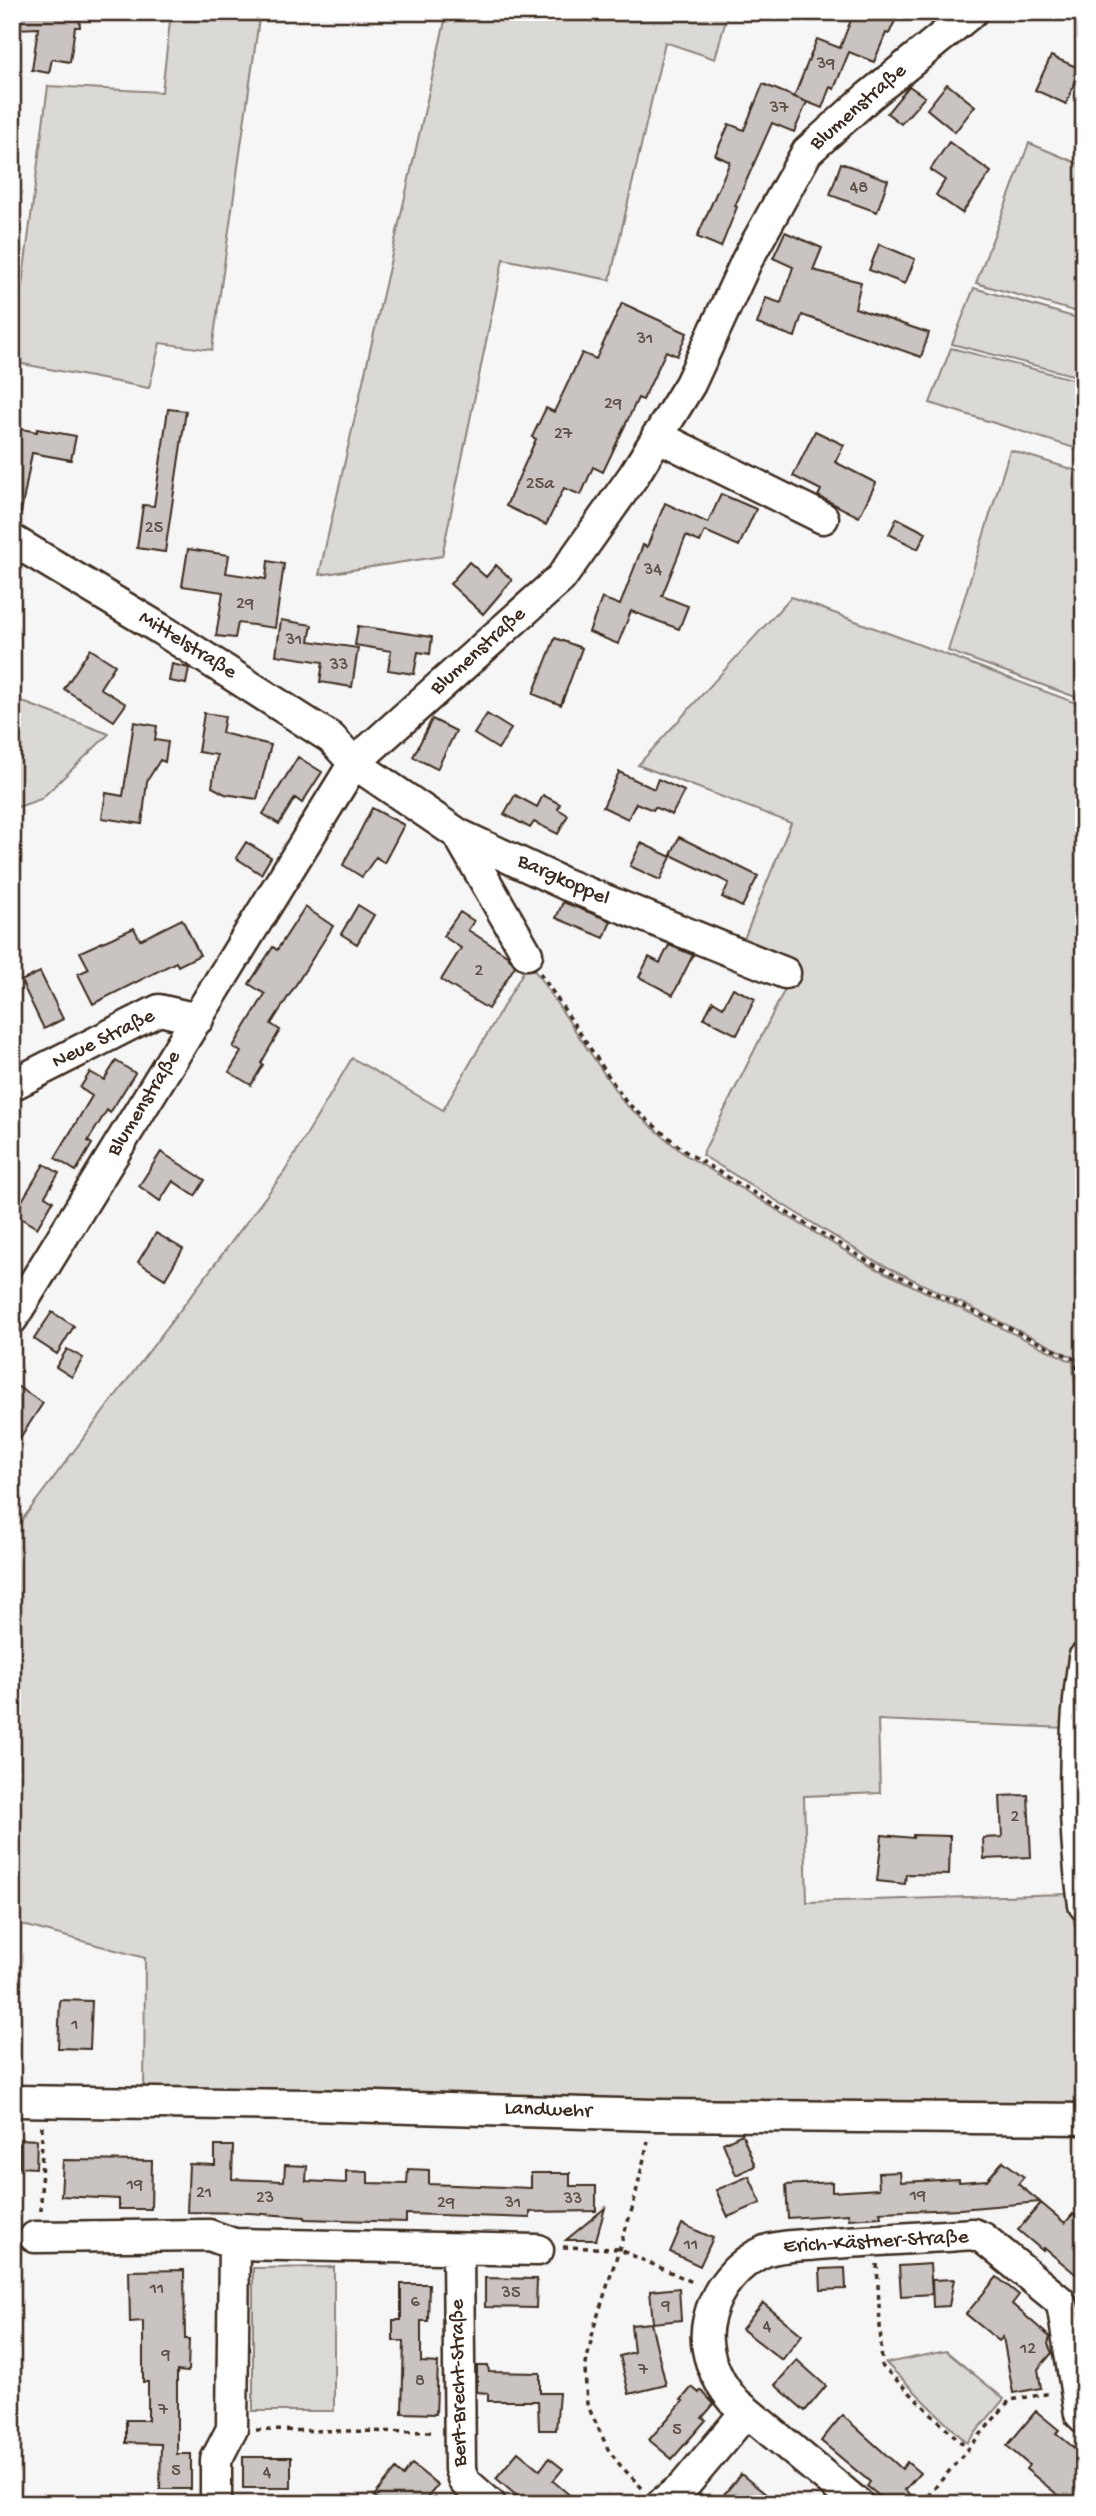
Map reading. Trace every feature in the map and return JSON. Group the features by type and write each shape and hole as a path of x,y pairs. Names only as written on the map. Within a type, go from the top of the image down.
{"street":[{"name":"Blumenstraße","path":"12,1319 354,763 561,578 634,475 690,384 747,260 807,152 859,105 972,12"},
{"path":"657,436 823,518"},
{"name":"Mittelstraße","path":"12,540 191,648 331,738 354,763"},
{"name":"Bargkoppel","path":"354,763 458,834 565,884 785,973"},
{"path":"458,834 527,954"},
{"name":"Neue Straße","path":"12,1085 159,1010 198,1019"},
{"path":"1084,1658 1079,1692 1075,1775 1084,1905"},
{"name":"Landwehr","path":"12,2101 406,2107 655,2115 1084,2119"},
{"name":"Erich-Kästner-Straße","path":"858,2504 747,2412 726,2391 713,2369 706,2337 707,2325 719,2292 741,2267 766,2251 972,2234 983,2238 1060,2301 1078,2373 1080,2414 1084,2418"},
{"path":"35,2237 209,2235 234,2244 538,2250"},
{"path":"216,2504 216,2460 232,2429 234,2244"},
{"name":"Bert-Brecht-Straße","path":"458,2250 460,2469 464,2481 490,2504"},
{"path":"653,2496 683,2487 747,2412"}],"path":[{"path":"527,954 626,1102 685,1152 871,1263 1076,1360 1079,1397 1084,1399"},
{"path":"35,2237 41,2222 42,2101"},
{"path":"653,2496 608,2449 587,2404 585,2369 594,2327 633,2206 655,2115"},
{"path":"877,2240 882,2366 968,2449"},
{"path":"538,2250 547,2246 618,2249 719,2292"},
{"path":"921,2504 1010,2400 1078,2373"},
{"path":"232,2429 459,2431"}],"shaded area":[{"path":"171,12 260,12 212,350 160,343 149,388 12,362 48,86 162,92"},
{"path":"447,12 728,12 715,59 665,42 610,280 503,259 442,556 319,575"},
{"path":"1029,143 1084,166 1084,314 976,283"},
{"path":"974,288 1084,320 1084,378 952,344"},
{"path":"951,348 1084,382 1084,451 930,403"},
{"path":"1010,450 1084,473 1084,700 948,651"},
{"path":"791,597 1084,706 1084,1398 1081,1396 1077,1359 873,1260 702,1155 789,981 739,951 791,823 638,765"},
{"path":"12,698 109,734 41,799 12,809"},
{"path":"529,962 624,1103 684,1154 869,1265 1073,1362 1075,1397 1084,1402 1084,1635 1075,1654 1065,1728 878,1720 880,1793 804,1796 807,1902 1068,1894 1084,1968 1084,2115 144,2096 145,1958 12,1922 12,1533 285,1171 352,1058 443,1110"},
{"path":"334,2267 334,2411 253,2411 253,2268"},
{"path":"946,2351 1004,2399 967,2443 886,2363"}],"building":[{"path":"15,12 79,12 80,27 75,27 70,62 52,59 49,73 32,70 38,28 16,29"},
{"path":"854,12 899,12 889,34 886,33 874,62 849,52 834,89 830,87 822,108 794,97 817,39 840,48"},
{"path":"1051,56 1081,69 1066,104 1035,90"},
{"path":"763,84 807,102 794,132 772,123 735,206 737,207 721,247 697,237 730,162 715,155 729,124 744,130"},
{"path":"947,84 975,106 955,132 927,109"},
{"path":"909,86 925,97 901,124 887,113"},
{"path":"949,142 991,172 962,213 936,195 945,180 930,170"},
{"path":"841,163 888,180 877,212 830,195"},
{"path":"785,232 822,248 813,270 861,282 855,308 929,333 921,357 802,315 795,337 757,324 766,298 781,303 793,267 773,258"},
{"path":"879,244 915,259 905,284 869,270"},
{"path":"622,303 687,333 677,356 666,351 643,400 638,398 603,472 593,467 581,495 564,488 546,525 506,506 536,439 532,437 546,408 554,412 582,353 596,359"},
{"path":"168,409 186,411 165,552 137,548 143,505 154,506"},
{"path":"12,427 76,436 71,460 32,453 21,513 12,512"},
{"path":"815,431 844,445 835,462 876,483 859,517 818,496 821,490 793,476"},
{"path":"721,494 756,509 739,546 705,531 700,542 686,536 662,596 688,606 679,629 631,611 618,644 589,632 602,598 620,605 643,545 647,547 665,503 708,523"},
{"path":"897,518 926,533 918,549 889,534"},
{"path":"188,549 229,555 226,573 266,579 268,561 284,564 275,628 238,623 235,638 216,636 223,592 182,586"},
{"path":"469,562 486,577 496,565 512,580 483,614 450,584"},
{"path":"281,620 312,625 309,641 358,648 352,687 320,682 323,662 276,655"},
{"path":"358,626 432,637 430,654 418,652 414,674 388,670 391,651 355,645"},
{"path":"555,638 582,648 561,705 533,694"},
{"path":"90,649 115,665 100,688 126,704 114,721 64,689"},
{"path":"172,664 189,668 186,684 169,681"},
{"path":"204,713 225,716 222,733 271,745 257,799 225,794 212,787 217,755 198,752"},
{"path":"487,714 511,729 498,749 474,734"},
{"path":"432,719 456,731 437,769 413,757"},
{"path":"134,722 157,726 155,740 168,742 165,762 160,760 147,781 142,824 102,818 106,793 123,796"},
{"path":"298,757 322,772 302,803 295,798 279,824 263,814"},
{"path":"619,772 654,789 658,779 684,791 672,815 655,807 653,810 636,803 628,819 603,807"},
{"path":"515,795 537,807 543,795 560,804 558,809 568,815 558,834 534,822 530,828 504,814"},
{"path":"372,808 404,825 384,863 376,857 362,877 343,865"},
{"path":"679,837 758,876 742,907 722,897 729,883 671,855"},
{"path":"246,842 271,857 261,874 236,858"},
{"path":"641,843 671,857 660,880 630,866"},
{"path":"563,902 611,921 604,938 556,918"},
{"path":"358,905 374,915 357,944 341,934"},
{"path":"305,907 333,926 271,1024 280,1030 251,1085 229,1072 241,1052 233,1047 265,994 249,984 273,947 277,950"},
{"path":"460,912 474,921 468,930 507,955 515,966 488,1009 441,980 461,948 443,936"},
{"path":"182,919 200,955 178,966 176,962 93,1004 78,974 89,969 80,952 134,928 140,940"},
{"path":"669,945 693,955 673,995 639,977 649,957 660,963"},
{"path":"40,972 63,1019 44,1029 21,981"},
{"path":"733,988 755,999 737,1035 704,1018 713,1001 723,1007"},
{"path":"116,1061 135,1073 110,1113 107,1110 88,1141 92,1144 76,1171 55,1158 92,1096 80,1088 90,1072 104,1080"},
{"path":"161,1152 205,1180 195,1196 173,1181 160,1201 139,1186"},
{"path":"44,1164 59,1173 45,1196 53,1201 37,1228 14,1214"},
{"path":"156,1233 183,1249 165,1279 138,1262"},
{"path":"52,1312 74,1326 57,1354 34,1339"},
{"path":"67,1349 83,1358 72,1377 56,1367"},
{"path":"12,1383 43,1403 12,1450"},
{"path":"1028,1795 1031,1857 984,1859 983,1838 1002,1837 1000,1796"},
{"path":"882,1835 913,1838 913,1835 950,1836 949,1875 906,1874 905,1884 877,1881"},
{"path":"60,2000 92,2001 90,2049 58,2048"},
{"path":"742,2134 755,2166 736,2175 723,2143"},
{"path":"20,2139 37,2140 36,2168 19,2167"},
{"path":"215,2146 233,2146 232,2179 284,2181 285,2165 307,2166 306,2181 346,2183 346,2171 368,2172 368,2183 407,2184 408,2169 429,2170 429,2184 531,2188 531,2173 570,2173 570,2186 596,2186 596,2211 530,2212 530,2218 406,2214 406,2222 187,2212 189,2164 215,2165"},
{"path":"63,2160 152,2161 151,2209 119,2209 119,2199 61,2196"},
{"path":"1003,2161 1024,2177 1018,2184 1040,2202 880,2212 881,2217 849,2219 848,2214 788,2218 786,2185 832,2182 832,2192 879,2189 878,2173 900,2172 901,2182 987,2180"},
{"path":"749,2176 761,2203 728,2217 716,2190"},
{"path":"1041,2203 1065,2223 1073,2214 1084,2223 1084,2281 1018,2230"},
{"path":"605,2208 596,2240 566,2240"},
{"path":"682,2224 713,2238 700,2266 670,2252"},
{"path":"930,2264 932,2294 901,2296 899,2266"},
{"path":"845,2268 846,2289 821,2290 820,2269"},
{"path":"184,2270 185,2339 189,2339 188,2372 177,2371 177,2454 191,2454 191,2489 160,2489 161,2444 126,2443 126,2420 148,2420 148,2382 143,2382 143,2321 130,2322 129,2271"},
{"path":"997,2277 1019,2295 1012,2304 1050,2337 1048,2344 1052,2353 1038,2369 1041,2388 1013,2393 1003,2337 999,2341 966,2314"},
{"path":"485,2278 537,2279 536,2308 485,2307"},
{"path":"954,2279 949,2306 933,2307 932,2280"},
{"path":"401,2284 429,2284 428,2321 421,2321 421,2362 438,2363 436,2414 402,2413 404,2341 393,2341 393,2320 401,2320"},
{"path":"679,2288 681,2320 653,2323 650,2291"},
{"path":"763,2303 802,2335 782,2360 742,2329"},
{"path":"651,2323 666,2385 629,2394 620,2356 634,2352 631,2325"},
{"path":"797,2360 826,2386 805,2411 775,2385"},
{"path":"477,2366 488,2366 489,2372 540,2373 540,2393 559,2393 556,2430 539,2430 538,2401 488,2401 488,2393 477,2392"},
{"path":"692,2387 699,2393 701,2390 714,2404 702,2418 706,2420 672,2459 649,2440"},
{"path":"1036,2411 1059,2430 1056,2433 1084,2456 1084,2498 1079,2504 1069,2504 1026,2469 1029,2465 1007,2446"},
{"path":"842,2415 902,2469 907,2462 920,2473 905,2490 922,2504 889,2504 867,2486 870,2482 821,2441"},
{"path":"518,2452 540,2470 549,2458 563,2469 553,2481 580,2504 526,2504 496,2478"},
{"path":"243,2457 291,2457 291,2488 243,2488"},
{"path":"412,2464 438,2485 422,2504 384,2504 374,2496 396,2469 403,2476"},
{"path":"741,2474 778,2504 716,2504"}]}
